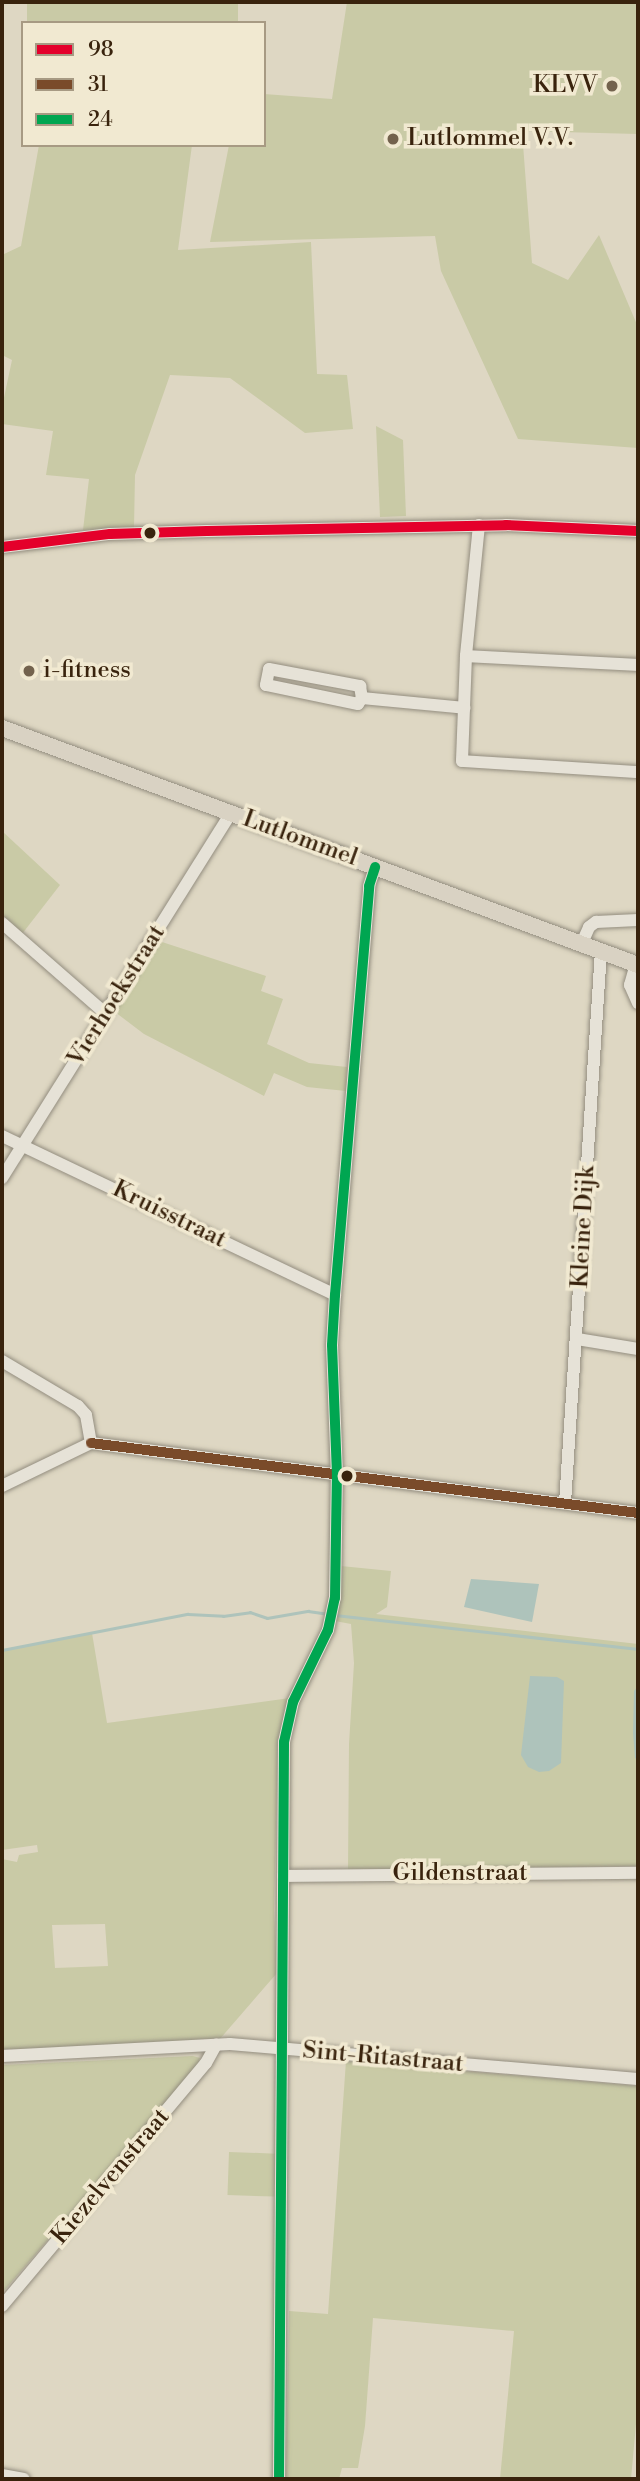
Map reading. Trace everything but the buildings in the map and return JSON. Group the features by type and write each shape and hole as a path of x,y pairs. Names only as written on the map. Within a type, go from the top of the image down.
{"main road":[{"name":"Lutlommel","path":"2,728 637,964"}],"street":[{"path":"2,547 110,534 479,525 638,531"},
{"path":"479,525 466,656 462,761 638,772"},
{"path":"466,656 638,665"},
{"path":"269,669 360,686 362,698 358,704 266,685 269,669"},
{"path":"362,698 465,708"},
{"name":"Vierhoekstraat","path":"2,1178 231,813"},
{"path":"279,2479 286,1726 293,1702 332,1615 338,1475 332,1345 369,886 375,867"},
{"path":"582,943 589,927 597,922 638,919"},
{"path":"2,923 106,1014"},
{"name":"Kleine Dijk","path":"565,1503 601,951"},
{"path":"637,964 630,985 638,1003"},
{"name":"Kruisstraat","path":"2,1136 335,1295"},
{"path":"577,1339 638,1349"},
{"path":"2,1361 78,1406 86,1415 91,1443"},
{"path":"2,1486 91,1443 638,1513"},
{"name":"Gildenstraat","path":"283,1876 638,1873"},
{"name":"Sint-Ritastraat","path":"2,2056 216,2045 638,2079"},
{"name":"Kiezelvenstraat","path":"2,2306 206,2063 216,2045"},
{"path":"2,2475 24,2479"}],"green space":[{"path":"27,2 238,2 238,21 27,21"},
{"name":"Lutlommel V.V.","path":"347,2 638,2 638,134 522,131 532,263 568,280 599,235 638,327 638,448 518,439 441,271 435,236 210,242 229,147 266,147 266,94 332,99"},
{"path":"39,147 192,147 178,250 311,242 317,374 347,375 353,429 305,433 230,378 170,375 135,475 134,528 83,530 89,479 46,475 53,431 2,424 2,407 12,360 2,355 2,255 21,246"},
{"path":"376,426 403,440 406,516 380,517"},
{"path":"2,831 60,885 22,934 2,918"},
{"path":"159,941 266,976 261,991 283,999 267,1044 309,1063 347,1067 346,1091 307,1087 274,1073 264,1096 144,1034 115,1012"},
{"path":"341,1566 391,1571 387,1607 376,1614 638,1644 638,1866 348,1870 349,1744 354,1663 351,1624 335,1621"},
{"path":"92,1633 107,1723 290,1698 278,1740 274,1910 277,1973 219,2040 69,2049 2,2049 2,1859 17,1862 19,1855 38,1852 37,1845 2,1850 2,1650","holes":["105,1924 108,1966 55,1968 52,1925"]},
{"path":"193,2056 200,2058 196,2069 2,2293 2,2065"},
{"path":"346,2061 638,2086 638,2402 631,2479 500,2479 514,2331 373,2318 365,2426 358,2468 342,2468 339,2479 286,2479 289,2311 328,2314"},
{"path":"229,2152 276,2154 274,2197 227,2195"}],"shaded area":[{"path":"471,1579 539,1584 532,1622 464,1607"},
{"path":"530,1676 557,1677 564,1681 561,1763 549,1771 539,1772 528,1767 521,1755"},
{"path":"638,1686 638,1760 635,1758 633,1733 634,1691"}],"waterway":[{"path":"2,1650 188,1614 223,1616 250,1612 267,1618 308,1611 329,1614"},
{"path":"335,1615 638,1649"}],"transit line":[{"name":"98","path":"2,547 110,534 207,531 506,525 638,531"},
{"name":"24","path":"279,2479 284,1742 293,1702 328,1630 335,1598 337,1475 332,1345 369,886 375,867"},
{"name":"31","path":"91,1443 638,1513"}],"place":[{"name":"KLVV","path":"612,86"},
{"name":"Lutlommel V.V.","path":"393,139"},
{"name":"i-fitness","path":"29,671"}]}
